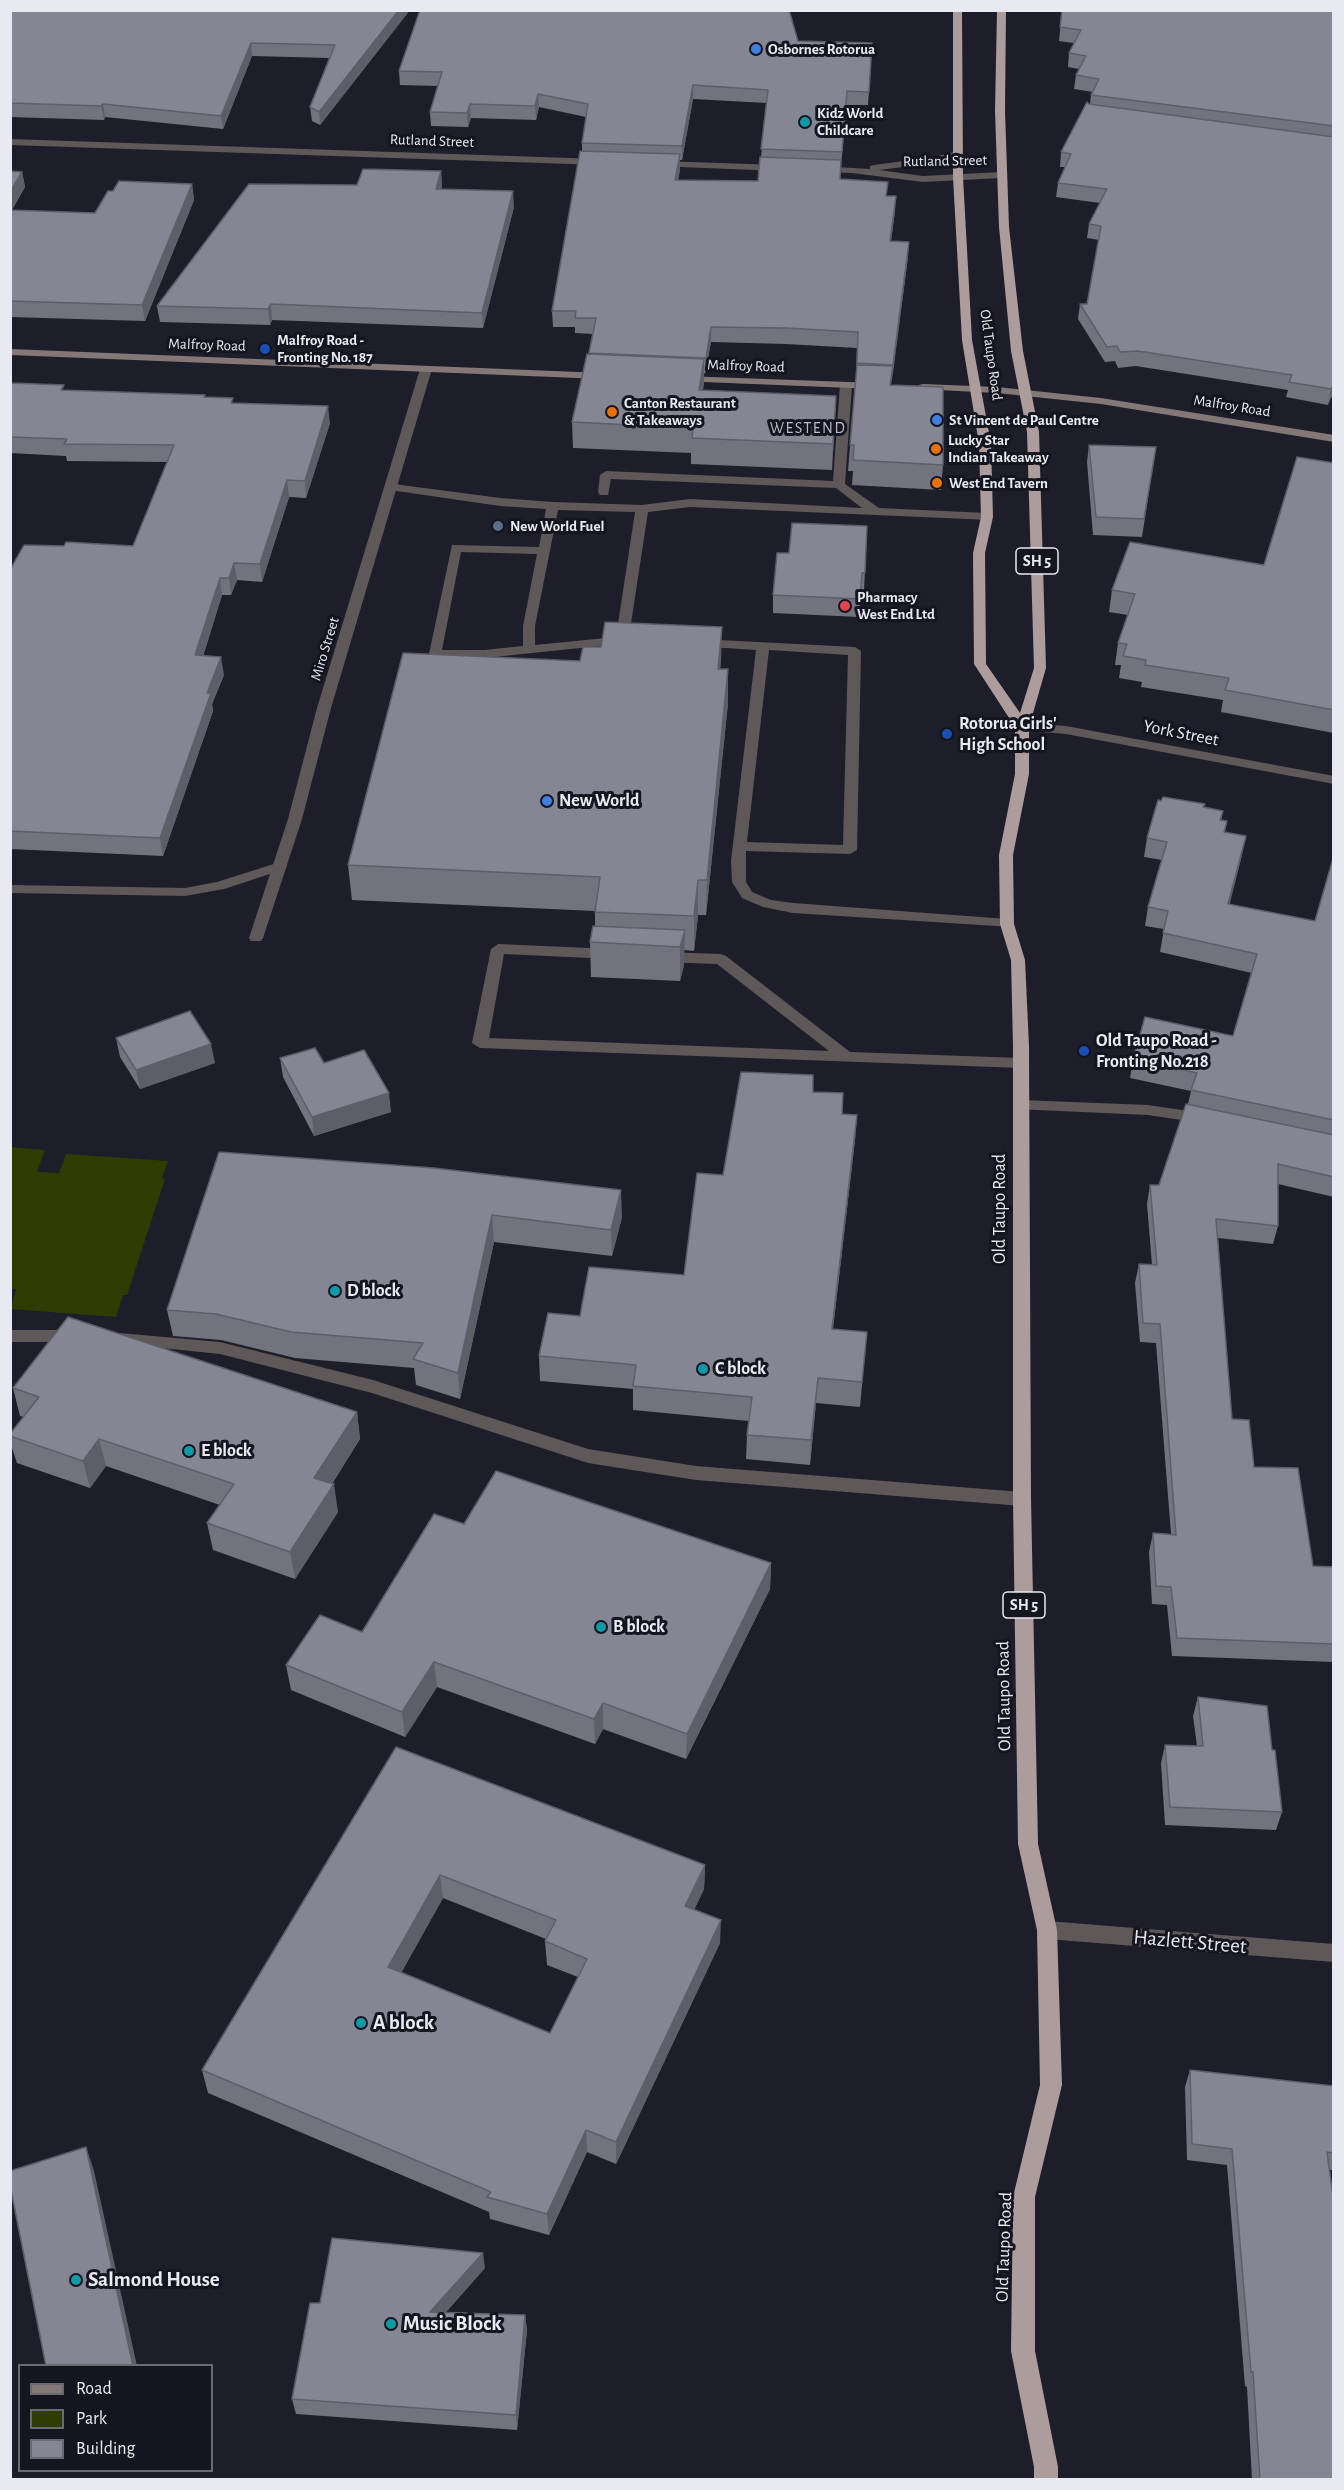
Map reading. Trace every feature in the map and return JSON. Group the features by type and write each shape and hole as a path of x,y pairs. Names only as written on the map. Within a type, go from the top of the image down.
{"highway":[{"name":"Old Taupo Road","path":"957,10 957,154 967,340 974,389 984,431 987,517 979,553 980,664 1022,727"},
{"name":"Old Taupo Road","path":"1002,10 1000,111 1004,227 1015,339 1033,432 1040,668 1022,727 1022,774 1006,855 1007,924 1018,960 1021,1063 1022,1499 1028,1845 1047,1930 1051,2085 1024,2197 1023,2351 1046,2466 1046,2480"}],"main road":[{"name":"Malfroy Road","path":"10,352 612,376"},
{"name":"Malfroy Road","path":"671,378 890,386"},
{"name":"Malfroy Road","path":"909,386 1025,393 1155,409 1334,439"}],"street":[{"name":"Rutland Street","path":"10,142 615,162"},
{"name":"Rutland Street","path":"852,170 928,161 957,154"},
{"path":"651,163 793,168"},
{"name":"Rutland Street","path":"805,169 852,170 924,179 1002,175"},
{"name":"Miro Street","path":"256,938 280,866 426,369"},
{"path":"839,485 846,385"},
{"path":"604,492 606,475 839,485 876,512"},
{"path":"390,486 500,502 554,506 642,509 690,503 987,517"},
{"path":"529,649 529,626 554,506"},
{"path":"545,551 456,548 435,654 484,654 628,640 642,509"},
{"path":"681,643 855,651 850,850 740,846"},
{"path":"763,646 740,846 739,882 747,895 768,904 919,919 1007,924"},
{"name":"York Street","path":"1022,727 1066,730 1334,780"},
{"path":"10,889 185,892 219,886 280,866"},
{"path":"627,955 498,949 480,1043 1021,1063"},
{"path":"650,956 721,959 844,1055"},
{"path":"1021,1105 1148,1110 1220,1122"},
{"path":"10,1336 102,1338 220,1348 373,1387 588,1456 696,1473 1022,1499"},
{"name":"Hazlett Street","path":"1047,1930 1334,1953"}],"green space":[{"path":"11,1147 45,1150 37,1172 59,1173 66,1154 168,1161 162,1178 165,1179 127,1295 123,1295 116,1317 11,1309 16,1289 10,1289"}],"building":[{"path":"10,10 399,10 319,112 310,107 335,45 251,43 221,116 103,104 101,106 10,103"},
{"path":"420,10 789,10 798,41 872,43 869,92 847,91 842,152 761,149 768,90 693,85 682,146 582,143 588,104 538,94 535,106 470,104 467,113 430,112 442,72 399,71"},
{"path":"1062,10 1334,10 1334,126 1091,95 1099,79 1076,75 1086,56 1069,53 1081,30 1060,27"},
{"path":"1087,102 1334,137 1334,384 1331,389 1289,382 1292,375 1138,351 1120,352 1117,346 1107,347 1080,304 1087,304 1101,226 1089,224 1107,189 1058,183 1071,154 1061,152"},
{"path":"580,151 680,154 675,180 758,181 760,157 841,160 840,179 888,182 886,196 896,196 890,241 909,242 893,365 857,363 858,332 786,328 711,327 706,358 589,353 596,318 575,318 576,311 552,311"},
{"path":"363,169 441,171 436,189 513,191 482,313 271,304 268,309 157,306 249,184 357,185"},
{"path":"10,171 22,172 10,192"},
{"path":"119,181 192,184 142,305 10,301 10,210 95,213 108,191 113,191"},
{"path":"587,354 704,359 699,390 836,396 833,444 692,438 693,428 572,422"},
{"path":"857,365 893,366 890,385 943,387 943,465 853,460 854,445 850,445"},
{"path":"10,383 64,385 61,390 205,395 204,397 233,398 231,403 328,406 305,481 287,480 260,564 234,563 229,578 220,578 195,655 221,657 207,693 211,693 160,838 10,831 10,570 24,545 64,546 66,542 133,546 174,445 64,444 67,439 10,437"},
{"path":"1089,445 1156,447 1144,519 1096,517"},
{"path":"1297,457 1334,463 1334,710 1225,690 1229,678 1145,665 1146,660 1123,656 1127,644 1118,643 1135,594 1112,590 1130,542 1264,565"},
{"path":"792,523 867,526 865,573 862,573 860,599 773,595 777,553 789,553"},
{"name":"New World","path":"605,622 722,627 718,669 728,669 707,880 698,880 694,916 595,912 600,877 348,865 403,653 580,661 583,647 601,647"},
{"path":"1163,797 1205,804 1203,807 1223,811 1220,820 1227,821 1224,832 1246,836 1228,904 1315,921 1334,855 1334,1120 1191,1090 1197,1073 1133,1059 1145,1017 1233,1036 1257,954 1163,933 1168,911 1148,907 1167,842 1147,838 1158,800 1161,801"},
{"path":"593,926 685,930 680,947 590,942"},
{"path":"190,1011 211,1044 136,1070 116,1038"},
{"path":"315,1048 324,1063 364,1050 389,1093 312,1117 280,1058"},
{"path":"741,1072 813,1075 813,1092 843,1093 842,1114 857,1115 832,1329 867,1332 862,1382 818,1378 811,1440 747,1435 752,1397 633,1386 636,1365 539,1356 548,1313 580,1316 589,1267 684,1275 697,1173 723,1175"},
{"path":"1186,1104 1334,1135 1334,1177 1278,1164 1278,1226 1216,1219 1232,1419 1249,1420 1254,1467 1298,1468 1313,1566 1334,1567 1334,1644 1177,1638 1171,1587 1156,1586 1153,1533 1176,1535 1160,1324 1143,1323 1139,1264 1157,1265 1150,1185 1159,1185"},
{"name":"D block","path":"219,1152 434,1168 621,1190 611,1230 492,1215 458,1373 413,1359 423,1343 291,1332 216,1314 167,1310"},
{"name":"E block","path":"68,1317 357,1412 314,1478 334,1484 290,1552 207,1523 234,1484 99,1439 83,1461 10,1436 39,1397 13,1388"},
{"name":"B block","path":"496,1471 771,1563 687,1734 603,1703 594,1719 434,1662 402,1712 286,1665 320,1615 362,1632 434,1514 464,1524"},
{"path":"1198,1697 1267,1706 1282,1812 1170,1807 1165,1745 1203,1746"},
{"name":"A block","path":"396,1747 705,1865 685,1906 721,1920 616,2142 586,2130 547,2214 487,2197 491,2192 202,2070","holes":["440,1875 556,1920 545,1941 587,1959 550,2033 388,1967"]},
{"path":"1190,2070 1334,2086 1334,2153 1327,2152 1334,2204 1334,2480 1260,2480 1253,2372 1251,2372 1232,2149 1192,2144"},
{"name":"Salmond House","path":"86,2147 133,2364 46,2364 10,2185 10,2171"},
{"name":"Music Block","path":"332,2238 483,2253 430,2312 525,2315 516,2415 292,2399 310,2303 320,2303"}],"place":[{"name":"Osbornes Rotorua","path":"756,49"},
{"name":"Kidz World Childcare","path":"805,122"},
{"name":"Malfroy Road - Fronting No. 187","path":"265,349"},
{"name":"Canton Restaurant & Takeaways","path":"612,412"},
{"name":"St Vincent de Paul Centre","path":"937,420"},
{"name":"Lucky Star Indian Takeaway","path":"936,449"},
{"name":"West End Tavern","path":"937,483"},
{"name":"New World Fuel","path":"498,526"},
{"name":"Pharmacy West End Ltd","path":"845,606"},
{"name":"Rotorua Girls' High School","path":"947,734"},
{"name":"New World","path":"547,801"},
{"name":"Old Taupo Road - Fronting No.218","path":"1084,1051"},
{"name":"D block","path":"335,1291"},
{"name":"C block","path":"703,1369"},
{"name":"E block","path":"189,1451"},
{"name":"B block","path":"601,1627"},
{"name":"A block","path":"361,2023"},
{"name":"Salmond House","path":"76,2280"},
{"name":"Music Block","path":"391,2324"}],"district":[{"name":"WESTEND","path":"808,428"}]}
